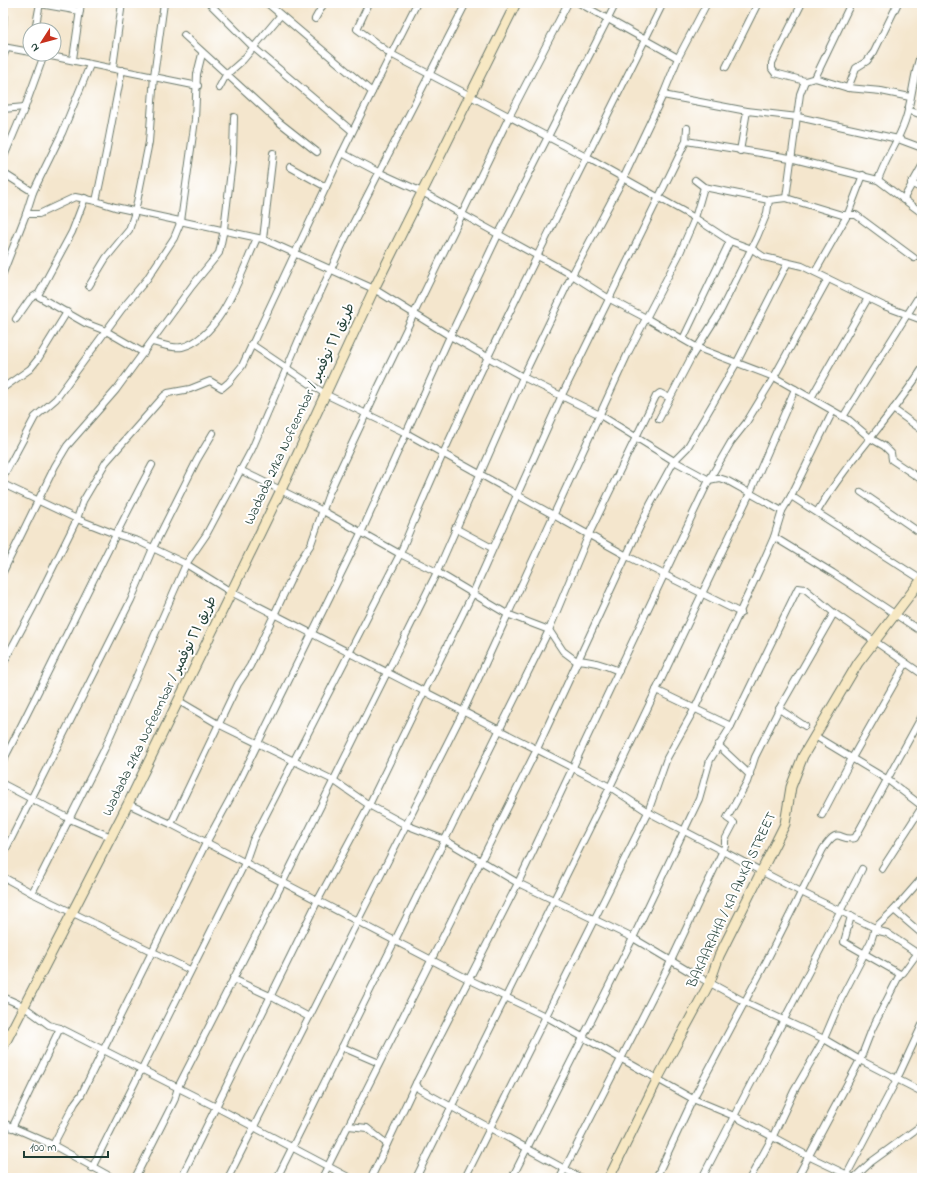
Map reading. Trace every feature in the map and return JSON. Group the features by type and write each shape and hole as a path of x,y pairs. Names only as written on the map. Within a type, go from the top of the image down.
{"street":[{"path":"3,30 4,3"},
{"path":"74,59 81,3"},
{"path":"112,67 122,3"},
{"path":"89,286 106,258 129,230 135,212 149,142 154,76 164,3"},
{"path":"209,3 253,47 352,130"},
{"path":"267,3 280,16 372,92"},
{"path":"274,10 278,3"},
{"path":"315,19 324,3"},
{"path":"369,3 357,29 391,54 470,94 509,117 586,157 695,218 730,241 752,249 764,257 787,264 802,266 868,298 906,315 922,320"},
{"path":"3,664 34,606 77,519 83,501 106,462 168,393 190,389 210,381 222,388 236,374 252,344 352,130 417,3"},
{"path":"32,893 104,750 186,564 206,536 240,470 276,397 287,368 378,172 466,3"},
{"name":"Wadada 21ka Nofeembar / طريق ٢١ نوفمبر","path":"3,1047 111,838 179,701 281,490 374,289 516,3"},
{"path":"171,824 218,724 238,684 250,666 273,614 292,580 298,564 311,544 329,493 366,414 509,117 568,3"},
{"path":"579,3 678,58"},
{"path":"54,1146 103,1051 206,843 237,786 256,743 361,533 450,336 498,235 616,3"},
{"path":"92,1168 245,863 253,840 295,761 348,653 400,554 444,454 537,257 586,157 622,89 663,3"},
{"path":"135,1178 174,1101 178,1087 283,882 436,572 523,377 572,275 623,179 663,95 678,58 707,3"},
{"path":"726,67 758,3"},
{"path":"802,3 772,63 772,69 775,73 805,81 815,78 848,88 881,91 910,97"},
{"path":"815,78 851,3"},
{"path":"848,88 856,68 867,61 874,52 898,3"},
{"path":"37,22 40,4 80,11"},
{"path":"219,88 226,75 280,16"},
{"path":"184,35 202,54 279,122 317,152"},
{"path":"3,57 5,47 22,50"},
{"path":"878,180 884,162 898,139 908,110 922,50"},
{"path":"3,477 35,417 56,399 159,262 174,238 181,221 195,120 198,86 197,74 202,54"},
{"path":"62,57 74,59 90,65 112,67 198,86"},
{"path":"3,159 25,108 39,62"},
{"path":"3,273 33,192 62,133 90,65"},
{"path":"96,201 108,147 108,134 122,70"},
{"path":"915,78 922,81"},
{"path":"786,198 790,158 798,117 800,94 805,81"},
{"path":"663,95 747,111 798,117 898,139 922,148"},
{"path":"3,109 25,108"},
{"path":"908,110 922,115"},
{"path":"740,151 747,111"},
{"path":"3,572 37,501 67,446 116,390 192,286 219,253 224,230 233,154 234,117"},
{"path":"181,1178 272,997 318,900 369,805 473,593 562,395 608,298 686,141 687,128"},
{"path":"686,141 790,158 863,175 878,180 922,213"},
{"path":"152,342 168,346 182,347 199,340 210,331 221,314 260,238 273,153"},
{"path":"342,153 378,172 422,192 572,275 608,298 698,348 774,377 843,417 870,438 884,446 891,453 892,460 922,480"},
{"path":"903,200 911,183 922,166"},
{"path":"290,167 326,187"},
{"path":"3,173 33,192"},
{"path":"814,272 848,214 863,175"},
{"path":"695,180 704,187 769,200 786,198 842,215 856,215 914,258"},
{"path":"911,183 922,189"},
{"path":"228,1178 463,712 629,351 679,255 695,218 704,187"},
{"path":"26,214 39,214 75,197 84,198 135,212 260,238 295,252 374,289 450,336 523,377 600,415 674,461 709,480 719,478 782,511"},
{"path":"16,319 33,296 38,295 72,232 84,198"},
{"path":"660,419 692,356 721,310 752,249 767,213 769,200"},
{"path":"683,339 730,241"},
{"path":"322,1178 537,749 650,505 674,461 687,448 737,362 787,264"},
{"path":"371,1178 416,1083 518,883 709,480 728,446 746,423 774,377 828,279"},
{"path":"843,417 922,291"},
{"path":"38,295 94,328 106,331 144,353"},
{"path":"811,398 868,298"},
{"path":"3,388 30,368 38,359 67,312"},
{"path":"252,344 325,394 334,396 366,414 406,432 517,494 553,516 589,534 627,556 741,613"},
{"path":"817,512 831,489 892,409 920,377 922,369"},
{"path":"416,1178 556,900 750,493 795,389"},
{"path":"277,1178 549,630 589,534 656,396 660,393 670,398"},
{"path":"892,409 922,430"},
{"path":"465,1178 593,919 648,812 667,758 695,708 741,613 774,537 782,511 791,496 833,411"},
{"path":"3,855 131,600 153,548 197,460 213,433"},
{"path":"3,761 80,608 115,534 152,465"},
{"path":"240,470 323,511 361,533 436,572 507,614 549,630 563,651 577,660 602,664 619,672"},
{"path":"3,484 77,519 115,534 126,536 186,564 231,592 610,787 648,812 684,831 801,892 840,910 875,929 887,933 916,953"},
{"path":"861,492 922,534"},
{"path":"791,496 922,580"},
{"path":"456,528 492,548"},
{"path":"774,537 804,554 922,632"},
{"name":"BAKAARAHA / KA ANKA STREET","path":"608,1178 658,1078 710,982 719,956 785,824 794,776 803,756 846,682 894,614 922,580"},
{"path":"512,1178 633,938 699,799 706,772 718,745 731,726 798,588 805,590 874,642 922,674"},
{"path":"560,1178 671,961 722,851 734,823 726,818 750,774 755,757 779,710 834,613"},
{"path":"822,815 852,758 906,663"},
{"path":"656,690 731,726"},
{"path":"179,701 218,724 333,780 369,805 406,825 446,840 518,883 633,938 745,1002 824,1039 860,1060 922,1092"},
{"path":"779,710 805,726"},
{"path":"656,1178 693,1100 830,839 838,834 852,839 856,838 922,716"},
{"path":"815,736 888,780 922,806 882,869"},
{"path":"718,745 750,774"},
{"path":"3,784 70,819 111,838"},
{"path":"128,804 171,824 318,900 468,980 545,1016 582,1038 658,1078 693,1100 734,1116 845,1176 854,1178 871,1162 922,1125"},
{"path":"702,1178 862,869"},
{"path":"3,877 72,913 190,970"},
{"path":"750,1178 773,1136 794,1091 824,1039 840,999 875,929 922,878"},
{"path":"894,910 922,934"},
{"path":"851,916 844,942 900,974"},
{"path":"797,1178 860,1060 872,1029 900,974 903,973 916,953 922,947"},
{"path":"233,979 272,997 309,1017"},
{"path":"3,997 23,1006 48,1025 60,1028 103,1051 178,1087 350,1178"},
{"path":"845,1176 897,1079 922,1025"},
{"path":"12,1128 60,1028"},
{"path":"342,1047 379,1063"},
{"path":"416,1083 419,1089 453,1106 526,1149 581,1178"},
{"path":"3,1123 54,1146 92,1168 113,1178"},
{"path":"349,1126 367,1128 387,1144"},
{"path":"918,1178 922,1176"}]}
